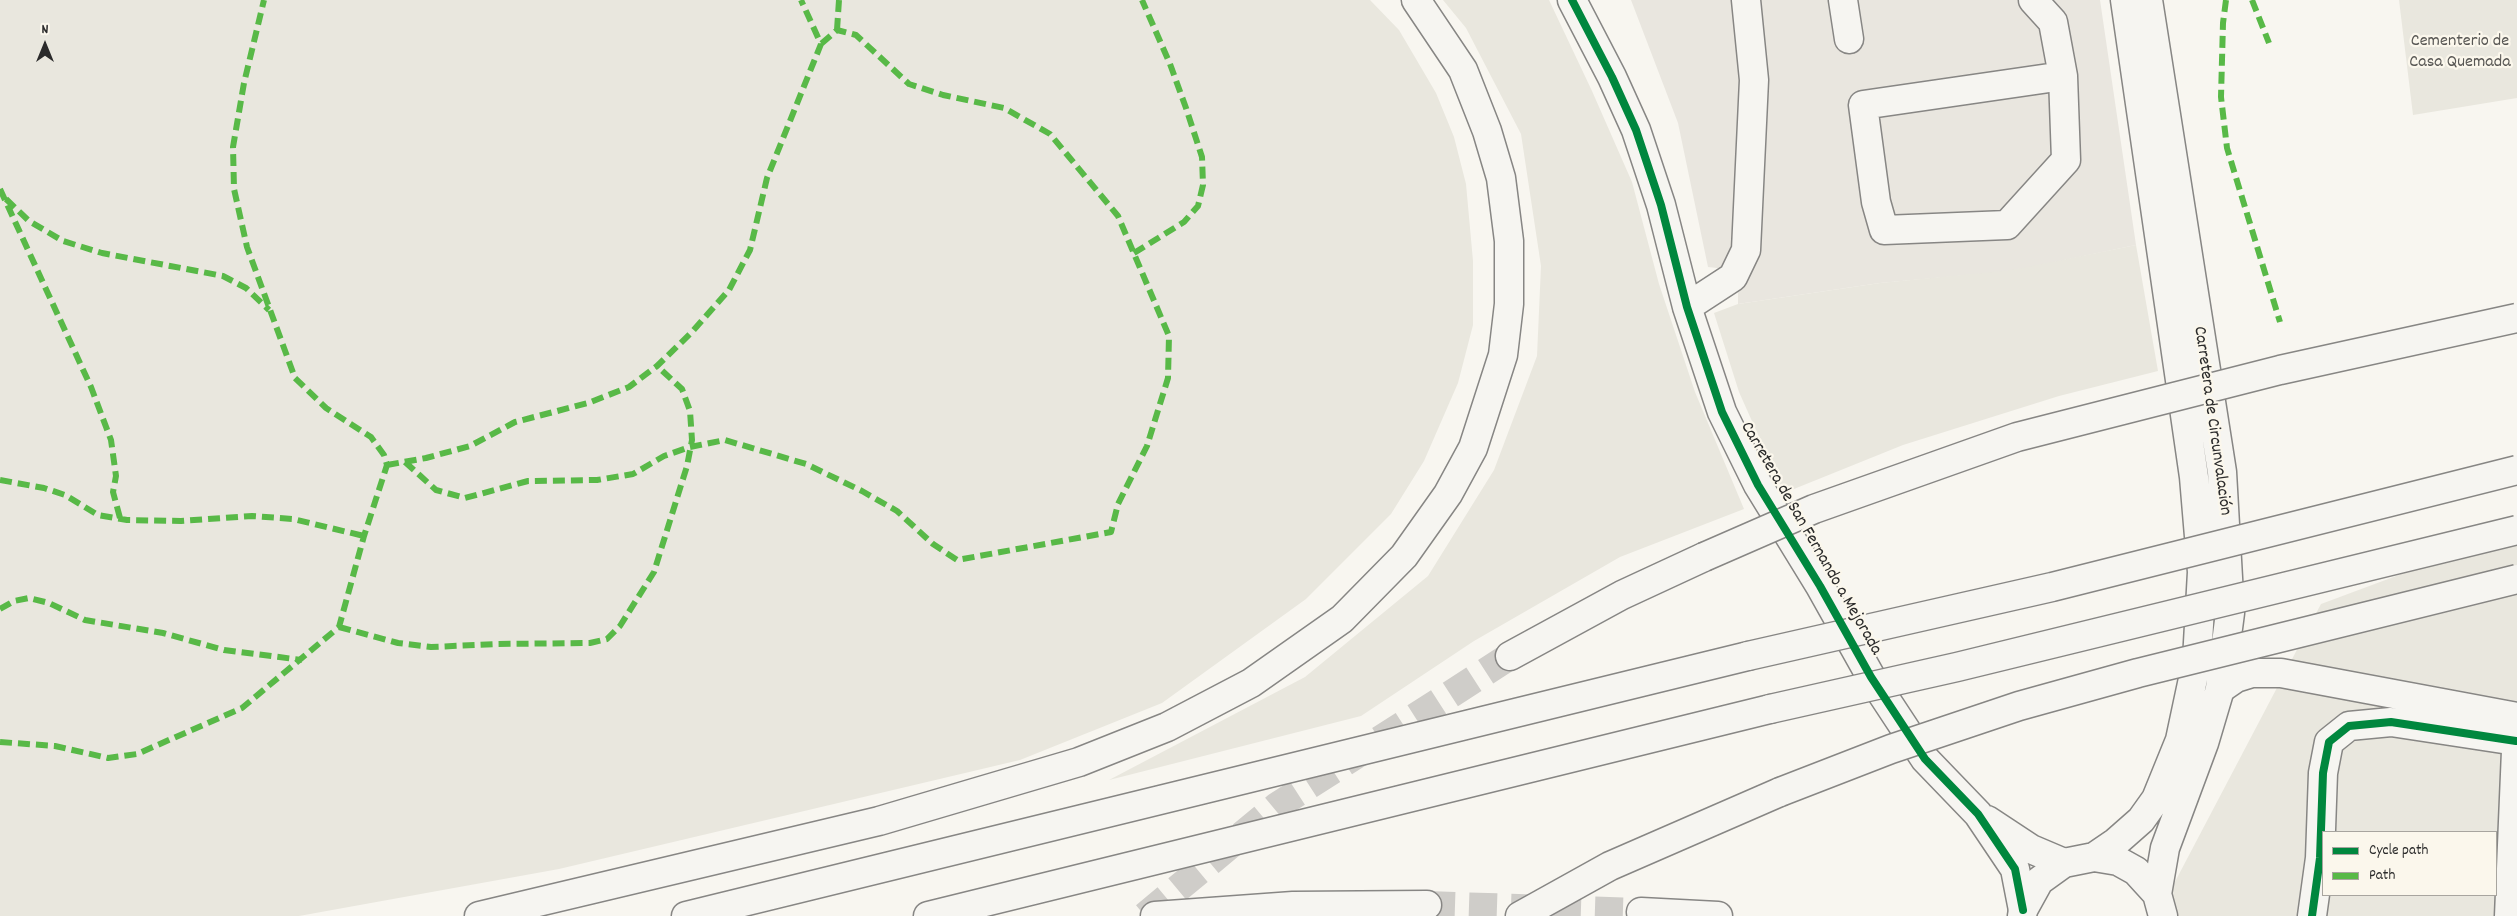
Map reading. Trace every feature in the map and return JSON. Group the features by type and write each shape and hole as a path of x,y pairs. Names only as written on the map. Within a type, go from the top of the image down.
{"main road":[{"path":"478,916 879,821 1079,762 1167,727 1251,683 1342,619 1404,556 1448,494 1473,448 1503,356 1509,304 1508,232 1501,178 1487,131 1463,70 1416,0"},
{"name":"Carretera de San Fernando a Mejorada","path":"1572,0 1612,77 1636,130 1661,205 1687,307 1722,412 1758,485 1820,586 1871,677 1925,759 1978,814"},
{"path":"1687,307 1733,277 1746,250 1754,80 1746,0"},
{"path":"1843,0 1849,39"},
{"path":"2033,0 2053,22 2063,76 2066,160 2007,225 1884,230 1876,202 1863,105 2063,76"},
{"name":"Carretera de Circunvalación","path":"2094,857 2116,842 2141,820 2156,800 2180,740 2197,660 2202,572 2194,477 2126,0"},
{"name":"Carretera de Circunvalación","path":"2148,0 2222,472 2230,612 2220,689 2204,743 2164,848 2160,905"},
{"path":"1510,656 1622,595 1814,509 2018,437 2280,370 2517,318"},
{"path":"686,916 1748,656 2052,587 2517,470"},
{"path":"928,916 1770,709 1957,667 2517,530"},
{"path":"1520,916 1610,866 1780,792 1892,748 2019,706 2138,673 2517,579"},
{"path":"2230,612 2243,645 2257,660 2281,673"},
{"path":"2220,689 2236,678 2252,673 2281,673 2517,717"},
{"path":"2312,916 2320,858 2324,773 2329,742 2349,726 2391,722 2516,741"},
{"path":"2509,916 2517,727"},
{"path":"1978,814 2031,849 2064,863"},
{"path":"1978,814 2015,869 2022,913"},
{"path":"2022,913 2039,881 2064,863 2094,857 2118,861 2136,871 2160,905"},
{"path":"1155,916 1293,906 1428,905"},
{"path":"1641,912 1718,916"}],"shaded area":[{"path":"1631,0 2100,0 2136,245 2012,271 1880,283 1738,304 1738,286 1726,269 1708,267 1678,123"}],"green space":[{"path":"0,0 1370,0 1399,30 1436,93 1454,137 1466,184 1473,261 1473,325 1458,383 1424,461 1391,514 1306,599 1162,703 1020,760 559,869 299,916 0,916"},
{"path":"1443,0 1549,0 1632,182 1659,284 1695,392 1744,509 1620,557 1474,641 1361,716 1109,780 1305,677 1428,576 1494,470 1537,356 1541,266 1521,134 1466,28"},
{"name":"Cementerio de Casa Quemada","path":"2399,0 2517,0 2517,98 2413,115"},
{"path":"2136,245 2158,371 2059,396 1903,445 1784,493 1739,392 1714,313 1738,304 1880,283 2012,270"},
{"path":"2517,531 2517,916 2157,916 2321,604"}],"tunnel":[{"path":"1145,916 1277,806 1510,656"},
{"path":"1427,905 1641,912"}],"marked path":[{"path":"0,742 55,746 108,758 137,754 242,708 339,627 364,536 387,465 384,455 371,437 326,408 295,378 247,247 234,189 233,147 244,83 264,0"},
{"path":"387,465 426,458 470,446 515,422 588,403 629,387 657,366 692,332 729,290 750,250 767,178 821,44 801,0"},
{"path":"837,30 839,0"},
{"path":"1134,253 1184,222 1198,206 1203,185 1202,157 1186,108 1170,64 1142,0"},
{"path":"2226,0 2223,23 2221,97 2227,148 2280,322"},
{"path":"2252,0 2269,43"},
{"path":"405,462 436,490 465,498 528,481 597,480 633,474 664,456 690,447 725,440 806,464 862,491 897,511 933,544 957,560 1111,532 1118,504 1147,446 1168,378 1169,336 1118,216 1050,134 1004,108 943,95 909,84 856,35 837,30 821,44"},
{"path":"0,189 91,387 111,440 116,476 113,492 120,518"},
{"path":"6,199 29,221 63,241 102,253 223,276 246,288 269,310"},
{"path":"339,627 398,643 431,647 590,643 607,639 620,626 654,572 687,466 692,440 690,411 682,389 657,366"},
{"path":"0,480 44,488 65,495 98,515 127,520 181,521 252,516 293,519 364,536"},
{"path":"0,609 14,601 29,598 49,603 85,620 163,633 224,650 302,660"}],"cycle path":[{"path":"1572,0 1612,77 1636,130 1661,205 1687,307 1722,412 1758,485 1820,586 1871,677 1925,759 1978,814 2015,869 2023,910"},
{"path":"2312,916 2320,858 2323,773 2329,742 2349,726 2391,722 2516,741"}]}
